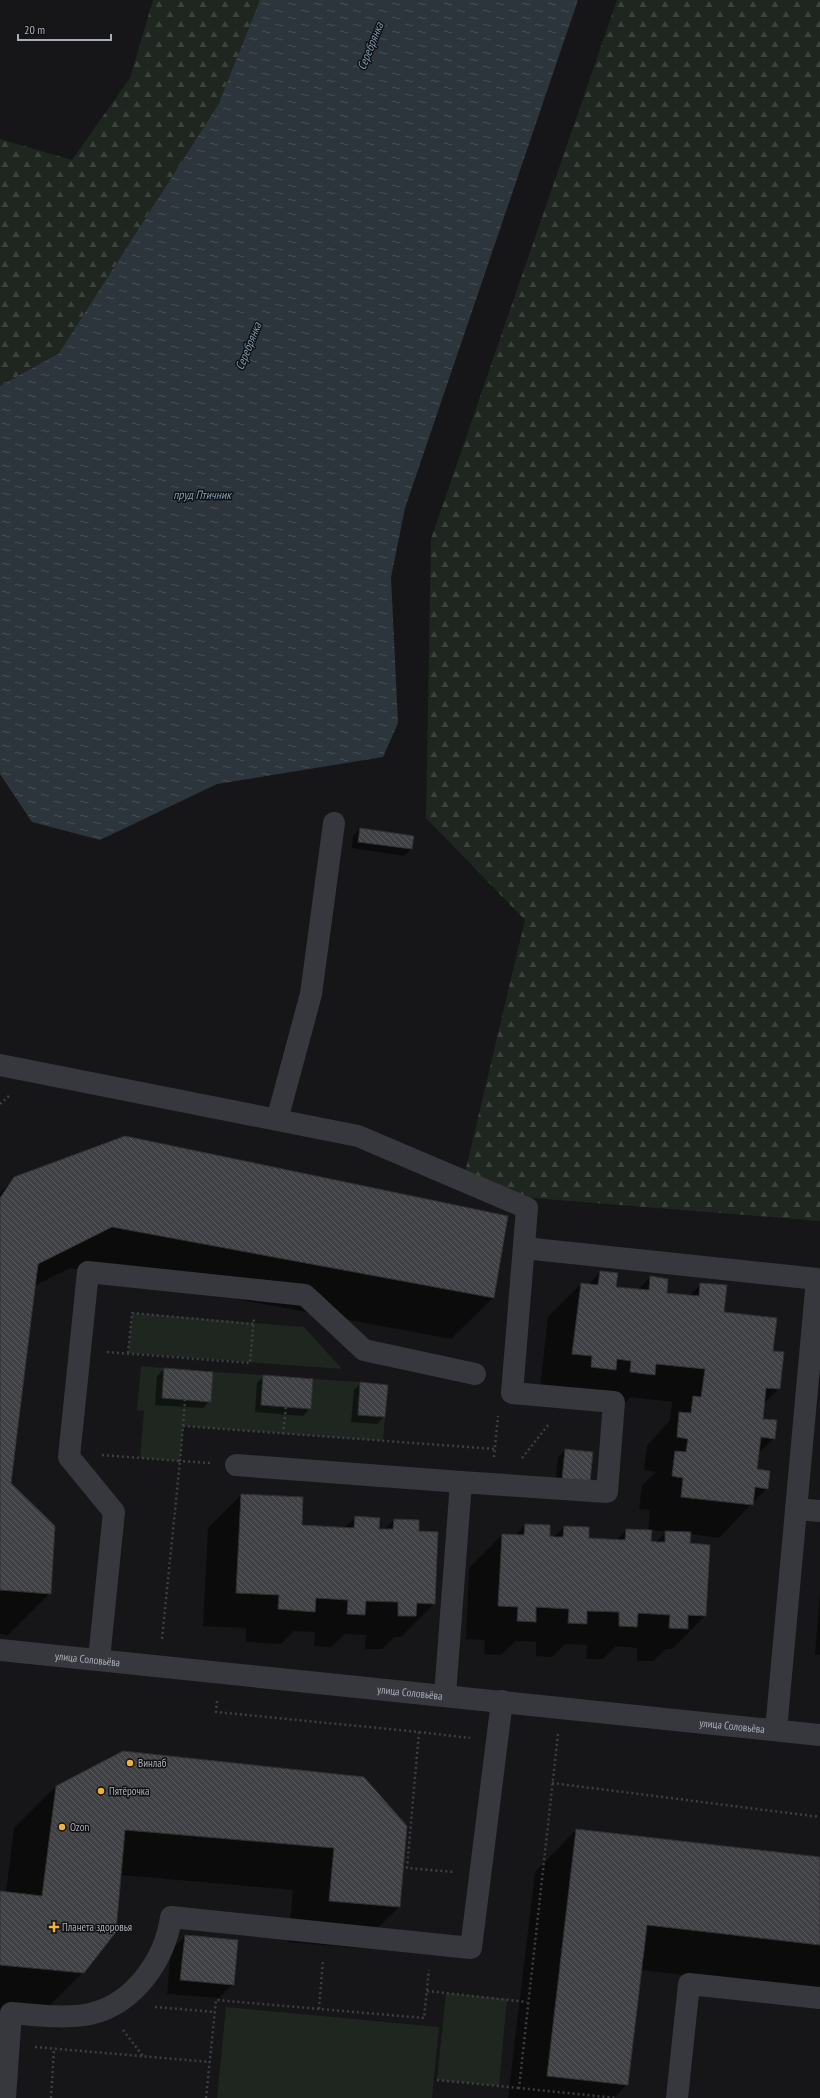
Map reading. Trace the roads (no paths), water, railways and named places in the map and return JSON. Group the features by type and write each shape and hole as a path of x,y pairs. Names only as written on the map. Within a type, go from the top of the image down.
{"street":[{"path":"277,1120 311,994 334,823"},
{"path":"0,1065 358,1136 527,1208 512,1393 614,1402 607,1492 236,1465"},
{"path":"524,1248 818,1279 812,1430 796,1509 776,1730"},
{"path":"99,1659 114,1512 70,1457 88,1272 305,1295 364,1350 475,1374"},
{"path":"445,1695 461,1482"},
{"path":"796,1509 820,1511"},
{"name":"улица Соловьёва","path":"0,1650 220,1671 820,1735"},
{"path":"5,2098 11,2013 63,2016 89,2014 104,2010 131,1992 153,1968 168,1935 171,1917 471,1948 502,1701"},
{"path":"676,2098 689,1984 820,1998"}],"water":[{"name":"пруд Птичник","path":"260,0 578,0 405,508 391,577 398,723 383,757 217,784 100,840 32,822 0,774 0,386 59,353 218,105"}],"place":[{"name":"Винлаб","path":"130,1763"},
{"name":"Пятёрочка","path":"101,1791"},
{"name":"Ozon","path":"62,1827"},
{"name":"Планета здоровья","path":"54,1927"}],"water label":[{"name":"Серебрянка","path":"370,46"},
{"name":"Серебрянка","path":"248,346"}]}
